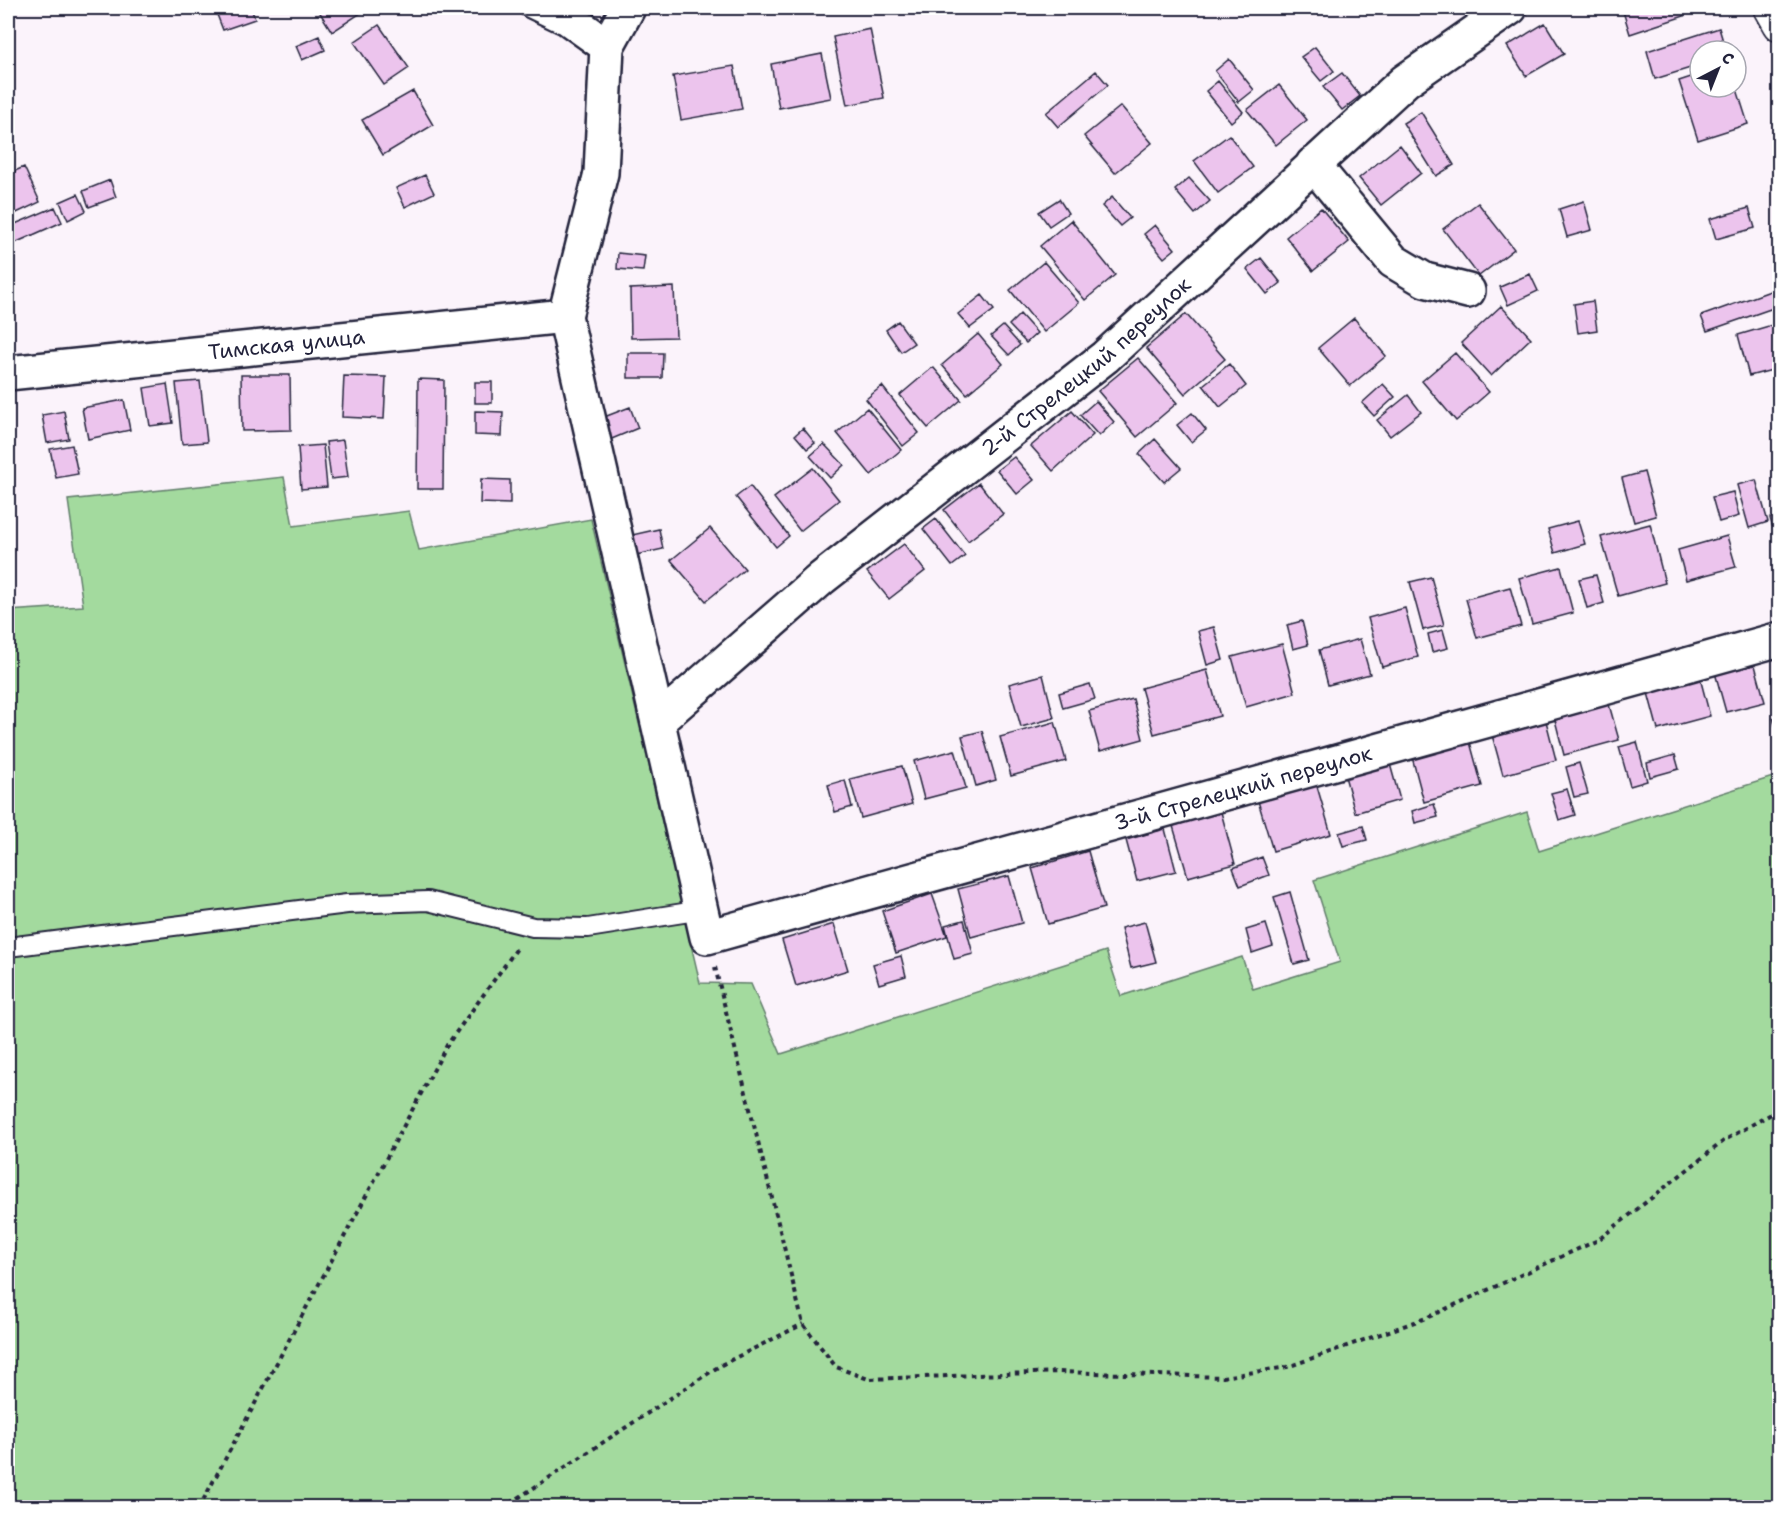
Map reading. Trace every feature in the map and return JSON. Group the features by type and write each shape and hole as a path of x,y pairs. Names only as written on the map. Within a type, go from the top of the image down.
{"street":[{"path":"554,8 607,46"},
{"path":"628,8 607,46 601,173 565,316 704,924"},
{"name":"2-й Стрелецкий переулок","path":"658,721 822,578 1105,357 1405,81 1510,8"},
{"path":"1771,8 1779,24"},
{"path":"1313,165 1394,261 1425,280 1468,291"},
{"name":"Тимская улица","path":"8,373 565,316"},
{"name":"3-й Стрелецкий переулок","path":"704,924 1779,639"}],"lane":[{"path":"529,8 607,46"},
{"path":"8,947 347,904 428,901 532,927 588,928 704,924"}],"path":[{"path":"704,924 803,1324 836,1367 868,1379 1059,1372 1223,1377 1287,1367 1426,1318 1598,1240 1725,1140 1779,1109"},
{"path":"199,1508 447,1045 532,927"},
{"path":"503,1508 721,1365 803,1324"}],"green space":[{"path":"284,477 293,526 409,511 419,550 591,519 700,983 751,984 781,1054 1106,951 1121,996 1242,957 1253,989 1340,962 1314,880 1527,812 1539,851 1779,775 1779,1507 8,1508 8,611 83,606 68,500"}],"building":[{"path":"229,8 251,8 255,19 223,30 216,12"},
{"path":"317,8 366,8 367,9 332,32"},
{"path":"1622,8 1681,8 1684,16 1630,34"},
{"path":"1545,23 1564,54 1526,76 1507,46"},
{"path":"379,25 409,68 384,85 354,42"},
{"path":"1719,28 1722,39 1688,39 1688,69 1655,79 1647,51"},
{"path":"870,29 884,98 847,105 833,37"},
{"path":"319,36 325,50 302,60 296,46"},
{"path":"1315,47 1334,71 1321,81 1301,57"},
{"path":"822,54 831,98 779,108 771,64"},
{"path":"1229,59 1254,90 1239,102 1215,71"},
{"path":"734,66 742,109 681,120 673,76"},
{"path":"1096,71 1108,85 1058,127 1046,113"},
{"path":"1342,73 1360,96 1342,110 1323,87"},
{"path":"1688,78 1688,99 1740,99 1748,124 1698,140 1679,81"},
{"path":"1218,81 1243,112 1231,122 1206,91"},
{"path":"1279,85 1307,120 1276,145 1247,110"},
{"path":"413,91 433,125 383,155 362,120"},
{"path":"1121,106 1152,143 1115,173 1084,136"},
{"path":"1421,112 1454,165 1436,176 1403,123"},
{"path":"1229,135 1253,167 1218,193 1194,161"},
{"path":"1400,145 1421,173 1381,205 1359,178"},
{"path":"24,167 40,202 8,217 8,174"},
{"path":"425,175 434,193 405,207 396,188"},
{"path":"1189,178 1210,201 1195,214 1175,190"},
{"path":"110,180 116,197 89,207 83,191"},
{"path":"78,194 86,211 68,220 60,202"},
{"path":"1112,197 1130,218 1120,226 1102,206"},
{"path":"1059,199 1068,213 1049,226 1039,212"},
{"path":"1584,201 1592,230 1567,237 1559,209"},
{"path":"1478,203 1514,249 1479,276 1443,229"},
{"path":"55,207 62,222 8,246 8,227"},
{"path":"1321,208 1349,242 1313,271 1286,237"},
{"path":"1749,208 1755,228 1716,239 1710,219"},
{"path":"1071,220 1115,275 1085,300 1040,246"},
{"path":"1155,225 1175,249 1164,258 1144,234"},
{"path":"618,253 645,256 643,271 617,269"},
{"path":"1261,258 1281,283 1267,294 1247,269"},
{"path":"1044,262 1079,303 1044,332 1010,290"},
{"path":"1530,274 1538,291 1508,305 1500,287"},
{"path":"674,287 676,337 631,338 630,289"},
{"path":"1773,290 1779,306 1707,331 1701,316"},
{"path":"982,295 994,310 970,328 958,314"},
{"path":"1593,301 1597,330 1578,333 1574,304"},
{"path":"1501,306 1531,338 1491,376 1461,343"},
{"path":"1020,314 1037,333 1026,343 1009,325"},
{"path":"1186,314 1225,359 1185,394 1146,348"},
{"path":"1354,318 1386,356 1350,386 1318,348"},
{"path":"898,321 914,343 901,352 886,330"},
{"path":"1779,323 1780,368 1749,376 1738,335"},
{"path":"1003,326 1020,345 1009,355 991,336"},
{"path":"978,334 1003,364 967,394 942,365"},
{"path":"628,353 663,353 662,378 628,378"},
{"path":"1455,353 1489,392 1456,421 1422,381"},
{"path":"1138,358 1177,403 1137,437 1098,391"},
{"path":"1229,364 1246,386 1220,407 1203,385"},
{"path":"933,367 961,400 928,428 900,395"},
{"path":"241,375 290,375 291,430 242,431"},
{"path":"344,376 386,377 384,419 342,417"},
{"path":"418,379 444,380 443,489 417,489"},
{"path":"200,381 207,442 182,444 176,383"},
{"path":"475,382 492,382 492,403 475,403"},
{"path":"167,384 173,423 150,426 144,388"},
{"path":"1383,384 1395,397 1374,416 1362,403"},
{"path":"882,386 919,433 903,446 866,399"},
{"path":"1408,395 1421,412 1390,436 1377,420"},
{"path":"124,400 130,430 88,439 82,408"},
{"path":"1096,401 1114,422 1099,436 1080,415"},
{"path":"630,407 638,428 607,441 599,419"},
{"path":"867,408 901,450 871,475 837,433"},
{"path":"64,411 69,439 47,443 42,415"},
{"path":"475,411 503,412 502,436 475,435"},
{"path":"1072,411 1093,435 1053,471 1031,446"},
{"path":"1192,413 1206,430 1191,442 1177,425"},
{"path":"803,428 815,443 807,449 795,435"},
{"path":"1155,439 1181,468 1164,482 1139,454"},
{"path":"343,440 348,477 331,479 326,442"},
{"path":"824,444 844,465 830,478 810,456"},
{"path":"72,445 78,474 56,478 50,449"},
{"path":"323,445 327,487 301,489 298,447"},
{"path":"1014,457 1034,480 1017,494 997,470"},
{"path":"813,468 839,500 800,531 774,498"},
{"path":"1644,472 1656,516 1634,522 1622,478"},
{"path":"481,479 510,480 510,504 480,503"},
{"path":"1756,480 1768,522 1749,528 1737,485"},
{"path":"979,483 1003,514 968,541 944,510"},
{"path":"750,486 789,536 776,547 736,497"},
{"path":"1733,492 1739,516 1719,522 1712,497"},
{"path":"1780,516 1780,551 1770,518"},
{"path":"936,519 965,556 952,566 923,529"},
{"path":"1578,521 1585,544 1555,553 1548,529"},
{"path":"1650,524 1665,583 1618,596 1601,537"},
{"path":"710,528 745,569 706,601 671,560"},
{"path":"659,529 663,549 636,555 632,535"},
{"path":"1727,536 1736,567 1686,580 1678,550"},
{"path":"904,544 925,571 889,599 867,572"},
{"path":"1561,567 1573,613 1532,624 1519,578"},
{"path":"1596,575 1604,603 1587,608 1579,579"},
{"path":"1431,577 1444,625 1423,630 1410,582"},
{"path":"1510,587 1521,626 1477,638 1466,599"},
{"path":"1405,608 1418,657 1382,667 1368,618"},
{"path":"1302,621 1308,645 1293,649 1287,625"},
{"path":"1214,627 1223,660 1207,665 1198,631"},
{"path":"1443,630 1448,648 1432,652 1428,634"},
{"path":"1360,639 1370,674 1328,685 1319,650"},
{"path":"1282,644 1295,693 1246,707 1232,657"},
{"path":"1753,658 1765,702 1726,712 1714,669"},
{"path":"1207,670 1220,716 1154,734 1141,688"},
{"path":"1699,674 1710,716 1658,730 1647,689"},
{"path":"1043,675 1054,718 1021,727 1009,684"},
{"path":"1090,684 1095,699 1063,708 1059,693"},
{"path":"1133,699 1143,739 1100,751 1089,711"},
{"path":"1608,701 1619,740 1564,755 1554,716"},
{"path":"1780,716 1780,741 1773,718"},
{"path":"1546,721 1556,760 1503,775 1492,735"},
{"path":"1055,722 1066,761 1011,776 1000,737"},
{"path":"982,731 996,780 976,786 962,736"},
{"path":"1470,742 1482,786 1424,802 1412,757"},
{"path":"1637,742 1647,781 1630,786 1619,747"},
{"path":"955,750 966,788 924,799 914,761"},
{"path":"1675,755 1679,769 1650,777 1647,763"},
{"path":"1579,763 1588,794 1574,797 1566,767"},
{"path":"1390,764 1400,800 1355,813 1345,776"},
{"path":"902,766 912,804 861,818 850,779"},
{"path":"845,780 852,807 835,812 828,785"},
{"path":"1316,783 1331,834 1273,851 1258,801"},
{"path":"1567,789 1575,815 1559,820 1551,793"},
{"path":"1434,804 1438,817 1415,823 1412,811"},
{"path":"1221,812 1235,864 1188,877 1173,826"},
{"path":"1363,826 1367,840 1343,846 1339,833"},
{"path":"1165,829 1176,871 1137,881 1126,840"},
{"path":"1088,851 1104,908 1048,924 1032,868"},
{"path":"1262,857 1269,875 1240,886 1233,868"},
{"path":"1009,876 1022,923 971,937 958,889"},
{"path":"1290,892 1309,960 1294,964 1274,897"},
{"path":"932,894 947,936 896,953 882,911"},
{"path":"964,920 973,954 954,959 945,925"},
{"path":"1145,922 1156,962 1131,968 1121,928"},
{"path":"834,924 848,970 796,986 782,940"},
{"path":"1266,924 1273,946 1252,953 1246,930"},
{"path":"901,956 906,976 879,984 873,964"}]}
